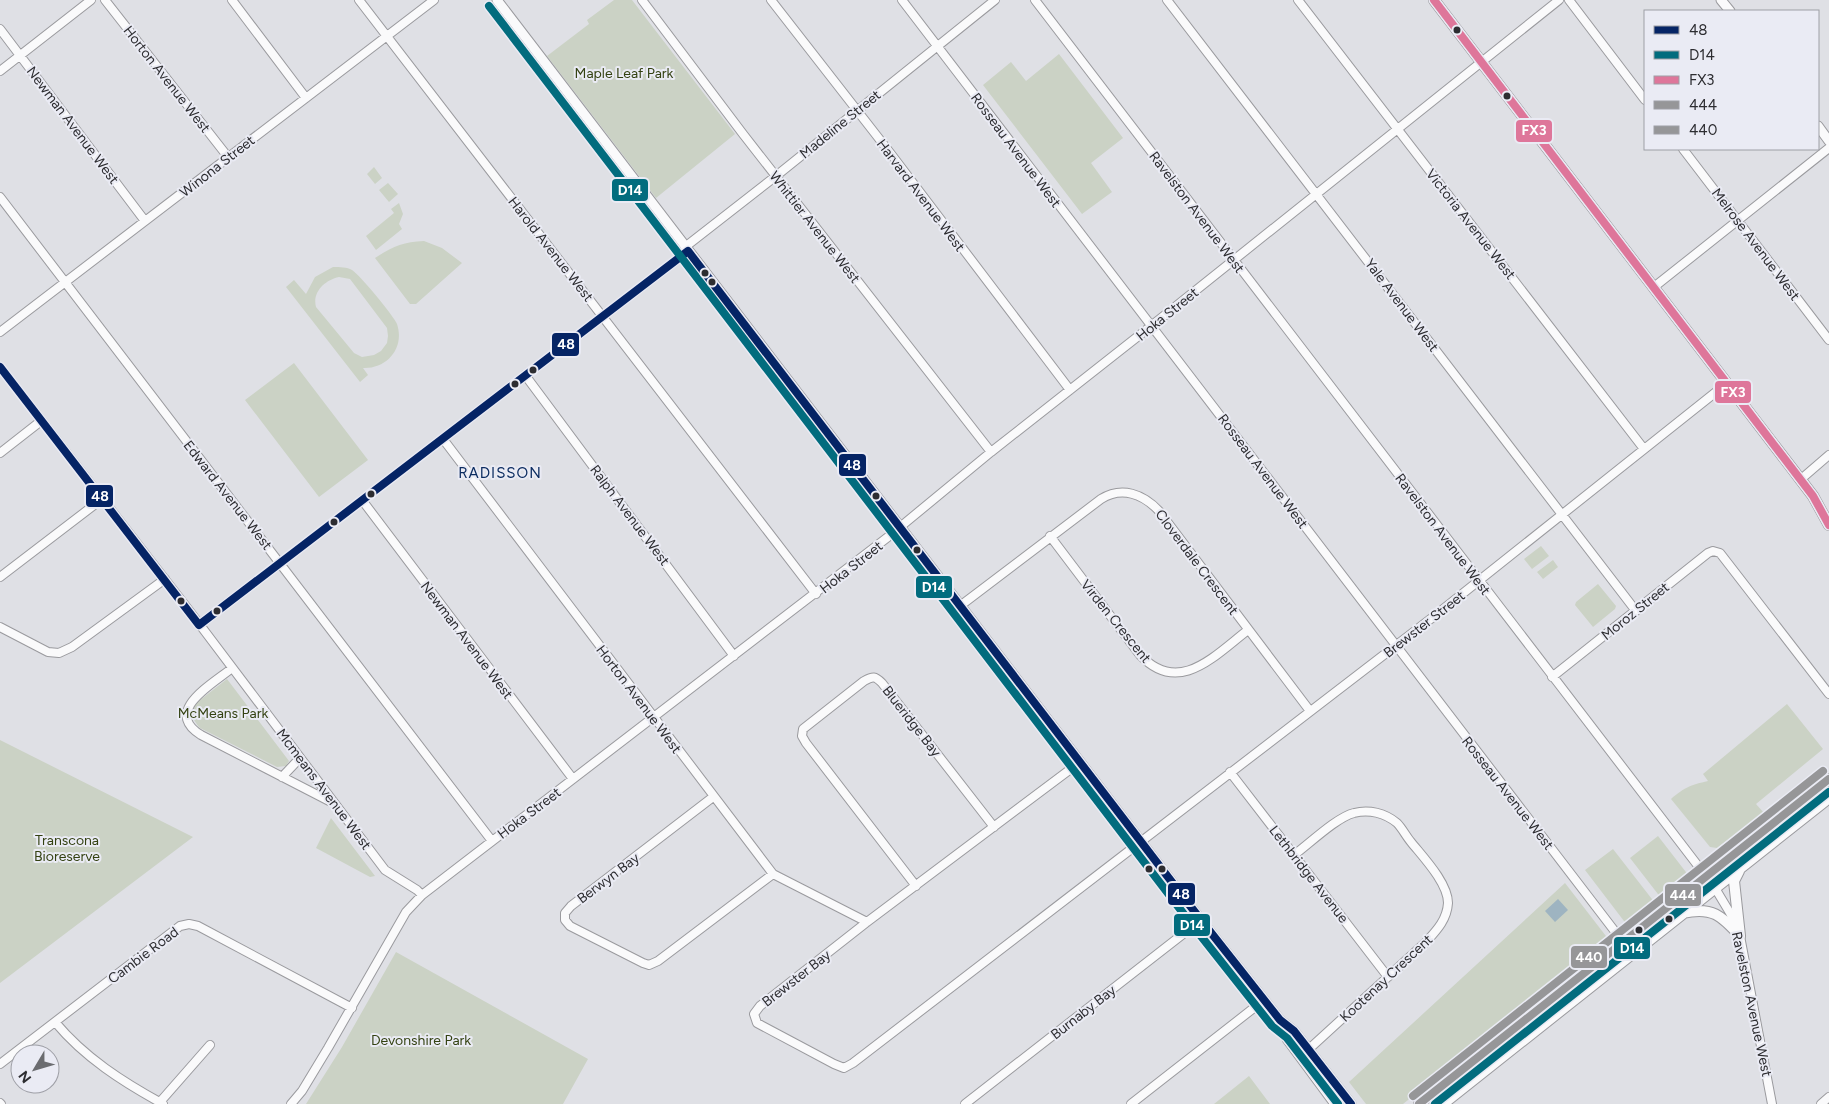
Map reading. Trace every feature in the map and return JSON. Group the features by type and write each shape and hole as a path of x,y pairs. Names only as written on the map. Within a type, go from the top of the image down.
{"main road":[{"path":"1434,0 1800,480 1829,511"},
{"path":"1813,496 1829,525"},
{"path":"1419,1104 1829,779"},
{"path":"1442,1104 1625,960 1705,894 1742,868 1829,798"},
{"path":"1740,936 1734,881 1742,868"},
{"path":"1680,914 1694,911 1712,912 1725,919 1740,936"}],"street":[{"path":"0,71 91,0"},
{"name":"Horton Avenue West","path":"105,0 228,157"},
{"path":"232,0 306,98"},
{"name":"Harold Avenue West","path":"359,0 816,594"},
{"name":"Winona Street","path":"0,332 434,0"},
{"path":"496,0 1201,920 1280,1020 1294,1031 1309,1049 1351,1104"},
{"name":"Whittier Avenue West","path":"642,0 990,452"},
{"name":"Harvard Avenue West","path":"771,0 891,154 1070,390"},
{"name":"Rosseau Avenue West","path":"902,0 1623,942"},
{"name":"Madeline Street","path":"199,625 602,316 995,0"},
{"name":"Ravelston Avenue West","path":"1035,0 1478,581 1715,888 1730,913 1740,936 1772,1104"},
{"name":"Yale Avenue West","path":"1167,0 1636,610"},
{"name":"Victoria Avenue West","path":"1298,0 1644,449"},
{"name":"Hoka Street","path":"291,1104 302,1091 352,1008 406,912 422,895 816,594 990,452 1152,326 1560,0"},
{"path":"1569,0 1644,99"},
{"name":"Newman Avenue West","path":"0,29 145,221"},
{"path":"1819,127 1829,141"},
{"path":"1654,287 1829,148"},
{"name":"Melrose Avenue West","path":"1684,150 1829,340"},
{"name":"Edward Avenue West","path":"0,197 492,841"},
{"path":"0,367 199,625"},
{"name":"Ralph Avenue West","path":"525,375 734,656"},
{"name":"Brewster Street","path":"1141,841 1395,646 1726,384"},
{"path":"0,453 41,421"},
{"name":"Horton Avenue West","path":"443,439 772,874 867,922"},
{"path":"1800,480 1829,454"},
{"name":"Cloverdale Crescent","path":"960,606 1050,536 1109,494 1117,492 1136,494 1159,511 1310,711"},
{"path":"0,578 102,499"},
{"name":"Newman Avenue West","path":"362,500 572,779"},
{"name":"Virden Crescent","path":"1050,536 1140,655 1150,665 1162,672 1177,673 1195,668 1248,630"},
{"name":"Moroz Street","path":"1552,677 1708,553 1713,551 1720,553 1829,694"},
{"path":"0,627 48,652 59,653 72,647 165,579"},
{"name":"Mcmeans Avenue West","path":"199,625 385,870 422,895"},
{"path":"232,668 190,702 187,712 189,724 202,735 335,804"},
{"name":"Blueridge Bay","path":"916,886 802,736 804,729 864,681 872,677 877,678 882,683 994,827"},
{"path":"282,776 300,758"},
{"name":"Brewster Bay","path":"1080,762 867,922 760,1006 754,1014 756,1023 844,1068 854,1063 1141,841"},
{"name":"Lethbridge Avenue","path":"1230,772 1388,977"},
{"name":"Berwyn Bay","path":"713,797 571,906 565,913 565,920 570,926 637,961 649,965 658,961 772,874"},
{"name":"Kootenay Crescent","path":"1294,855 1341,819 1353,813 1373,811 1397,824 1440,880 1446,891 1448,902 1445,917 1439,928 1426,942 1309,1049"},
{"name":"Burnaby Bay","path":"964,1104 1201,920"},
{"name":"Cambie Road","path":"0,1064 180,926 189,924 198,926 352,1008"},
{"path":"1131,1104 1264,1000"},
{"path":"1280,1020 1287,1039 1335,1104"},
{"path":"55,1022 98,1065 161,1103 210,1045"},
{"path":"1821,1104 1829,1097"}],"green space":[{"name":"Maple Leaf Park","path":"614,0 632,0 735,134 656,198 547,56 589,24 587,20"},
{"path":"1059,54 1123,138 1091,163 1112,192 1082,214 983,85 1011,62 1026,81"},
{"path":"374,167 382,178 375,184 367,174"},
{"path":"388,183 398,194 389,202 379,190"},
{"path":"399,203 403,214 399,224 402,229 376,250 366,236 394,213 391,209"},
{"path":"424,241 442,248 462,263 416,304 410,304 375,258 398,245"},
{"path":"333,267 352,270 362,279 397,324 399,333 396,349 380,365 363,368 368,375 360,382 286,287 294,280 306,294 315,277","holes":["339,277 350,279 387,328 387,343 381,351 374,355 362,357 354,353 316,307 316,296 325,284"]},
{"path":"294,363 368,460 319,497 245,400"},
{"path":"1541,546 1549,556 1532,569 1524,559"},
{"path":"1553,560 1558,567 1543,579 1537,572"},
{"path":"1598,584 1616,606 1615,609 1593,627 1575,605 1576,602"},
{"name":"McMeans Park","path":"227,679 289,761 286,766 277,767 200,728 193,716 193,707"},
{"path":"1787,704 1823,749 1756,804 1764,813 1717,848 1710,847 1671,799 1688,787 1708,781 1703,774"},
{"name":"Transcona Bioreserve","path":"0,740 193,837 0,983"},
{"path":"331,818 375,876 370,877 316,848"},
{"path":"1658,836 1689,876 1661,898 1630,858"},
{"path":"1613,849 1655,903 1627,925 1585,870"},
{"path":"1565,883 1609,940 1403,1104 1366,1104 1349,1082"},
{"name":"Devonshire Park","path":"396,952 588,1059 563,1104 306,1104 342,1047"},
{"path":"1249,1076 1270,1104 1214,1104"}],"water":[{"path":"1558,899 1568,910 1555,922 1545,911"}],"transit line":[{"name":"FX3","path":"1434,0 1813,496 1829,525"},
{"name":"D14","path":"489,6 1193,926 1272,1026 1287,1038 1338,1104"},
{"name":"48","path":"688,251 1201,920 1280,1020 1294,1031 1351,1104"},
{"name":"48","path":"199,625 688,251"},
{"name":"48","path":"0,367 199,625"},
{"name":"440","path":"1413,1096 1823,771"},
{"name":"444","path":"1419,1104 1829,779"},
{"name":"D14","path":"1435,1104 1829,792"}],"district":[{"name":"RADISSON","path":"500,473"}]}
